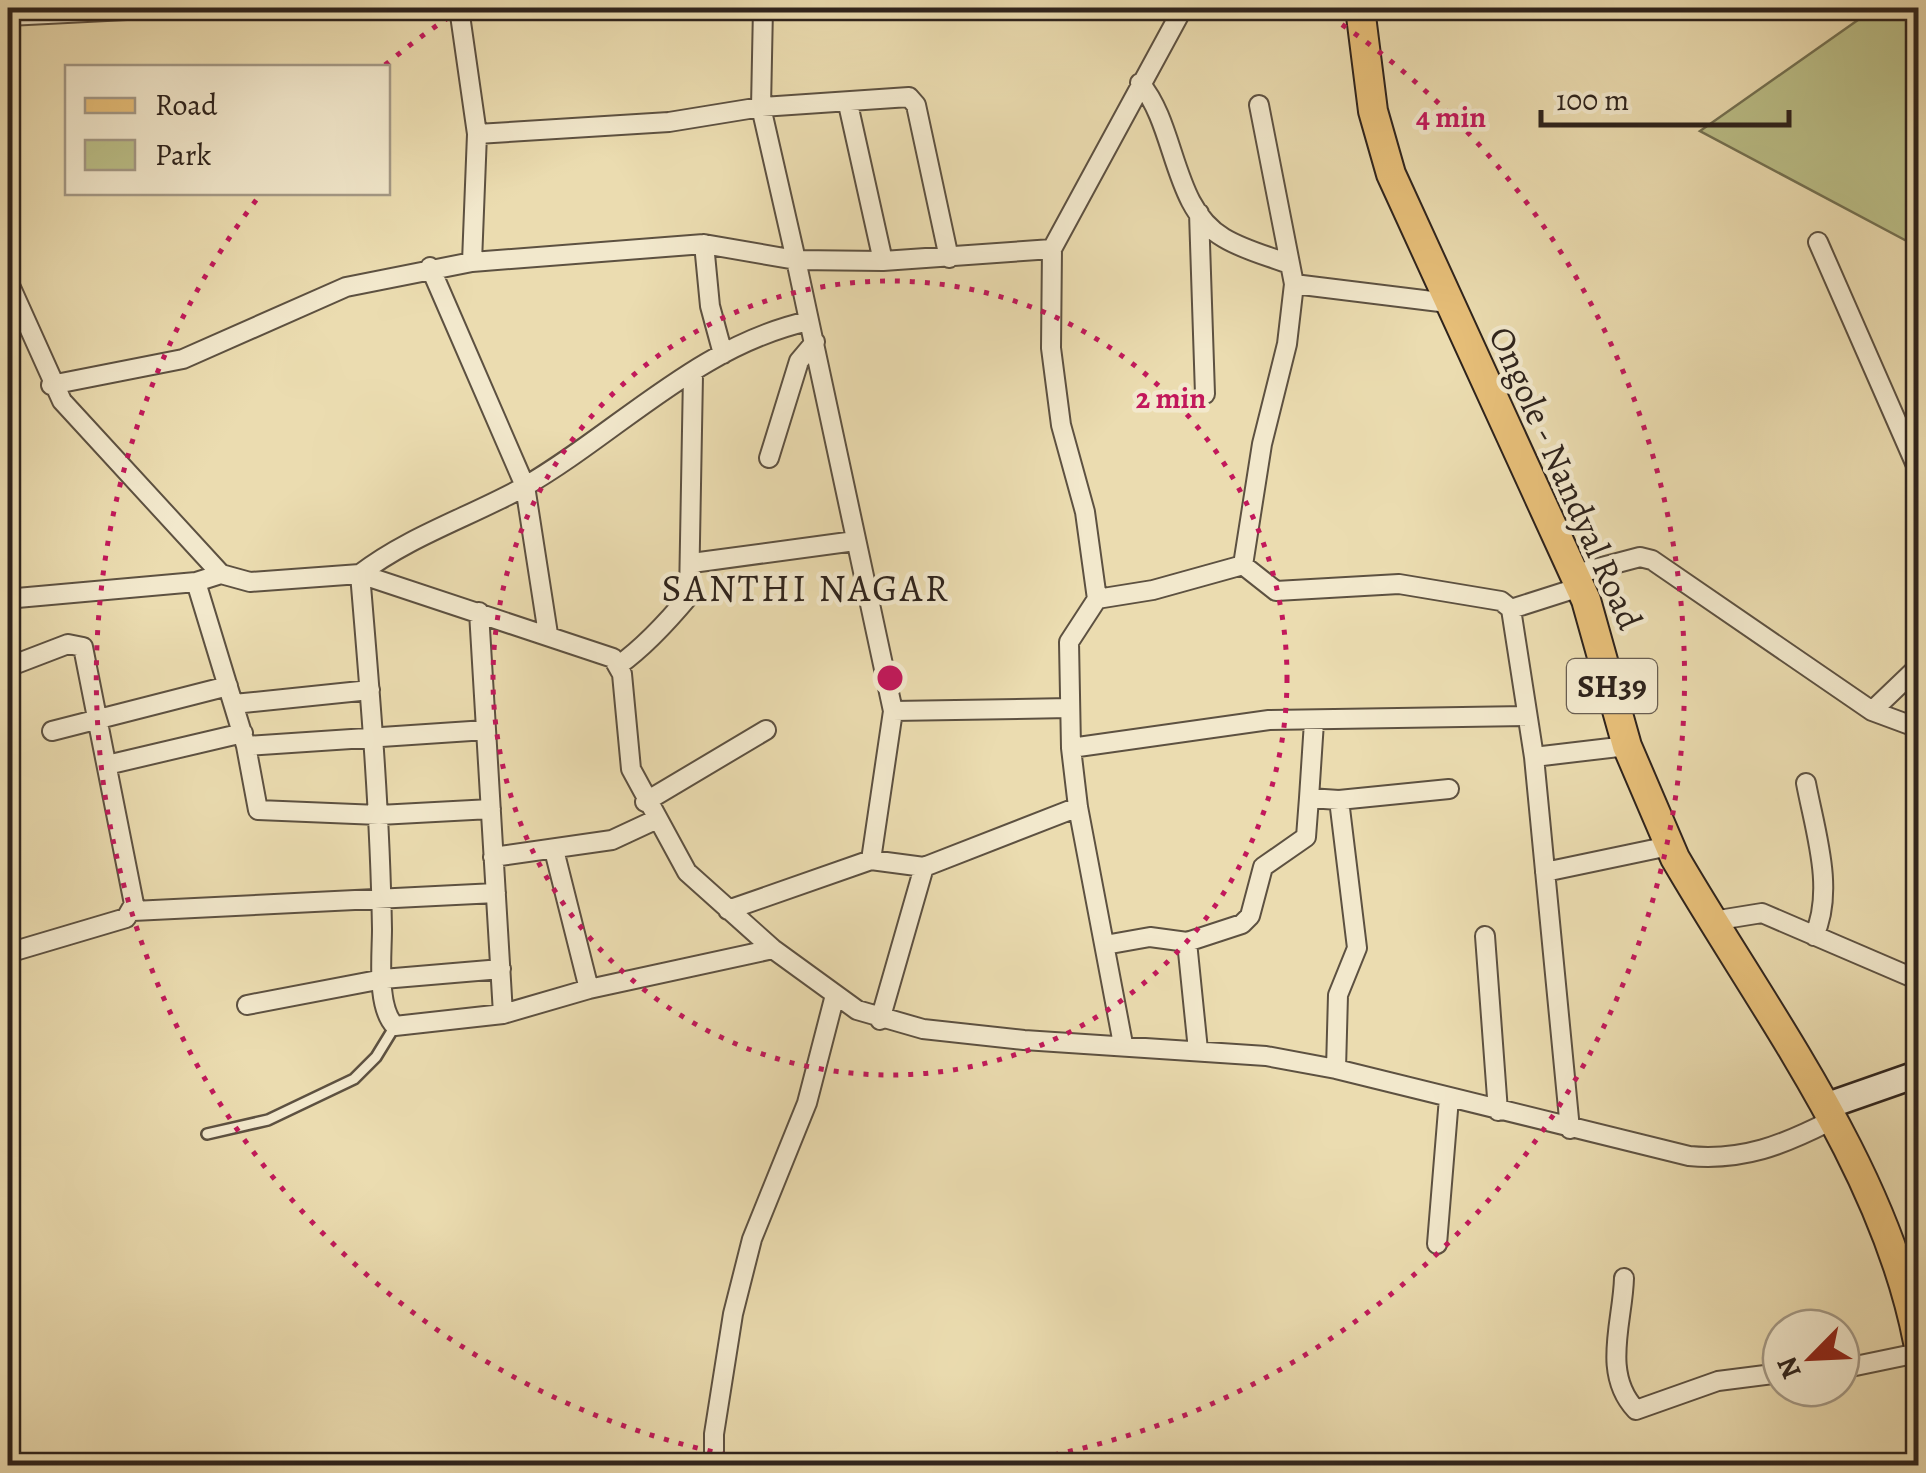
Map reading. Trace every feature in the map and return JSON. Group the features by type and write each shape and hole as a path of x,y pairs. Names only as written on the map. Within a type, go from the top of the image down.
{"main road":[{"name":"Ongole - Nandyal Road","path":"1360,8 1366,72 1380,142 1448,303 1584,579 1627,746 1669,846 1900,1219 1918,1264"},
{"name":"Ongole - Nandyal Road","path":"1376,8 1387,108 1401,161 1615,646 1662,805 1832,1112 1901,1263 1918,1342"}],"street":[{"path":"8,16 166,8"},
{"path":"459,8 477,134 472,262"},
{"path":"763,8 761,107 893,712 871,860"},
{"path":"1123,1044 1078,807 1071,748 1069,642 1096,599 1086,512 1061,425 1051,348 1052,249 1182,8"},
{"path":"1140,83 1162,113 1199,213 1206,394"},
{"path":"477,134 669,122 761,107 914,99 949,258"},
{"path":"848,104 882,261"},
{"path":"1243,565 1262,444 1287,344 1294,284 1259,106"},
{"path":"1199,213 1222,237 1289,264"},
{"path":"1818,242 1918,470"},
{"path":"51,385 183,359 346,288 430,267 704,244 796,260 882,261 1052,249"},
{"path":"704,244 712,316 723,354"},
{"path":"430,267 525,486 548,634"},
{"path":"8,281 51,385 75,418 221,574 250,582 360,574 604,652 619,665 628,756 655,820 687,872 773,949 835,995 880,1020 1024,1040 1266,1056 1336,1069 1570,1129 1720,1159 1780,1146 1832,1112 1918,1074"},
{"path":"1294,284 1448,303"},
{"path":"360,574 525,486 620,418 762,332 809,321"},
{"path":"769,458 799,361 815,342"},
{"path":"619,665 647,645 660,624 689,596 692,374"},
{"path":"692,564 855,541"},
{"path":"1243,565 1276,591 1416,584 1489,598 1512,609 1626,559 1652,560 1872,711 1918,728"},
{"path":"1096,599 1153,590 1243,565"},
{"path":"18,598 196,582 221,574"},
{"path":"360,574 374,738 383,979 388,1015 394,1026 503,1014 773,949"},
{"path":"196,582 244,739 258,810 378,815 491,809"},
{"path":"1512,609 1534,756 1570,1129"},
{"path":"479,612 503,1014"},
{"path":"8,667 68,644 83,646 133,911"},
{"path":"1872,711 1918,667"},
{"path":"52,731 231,695 370,690"},
{"path":"893,712 1070,708"},
{"path":"1071,748 1269,720 1526,716"},
{"path":"1106,945 1150,937 1187,942 1242,924 1250,916 1263,867 1306,836 1314,722"},
{"path":"106,765 244,739 374,738 486,730"},
{"path":"646,802 766,730"},
{"path":"1534,756 1627,746"},
{"path":"1806,783 1824,891 1821,920 1814,936"},
{"path":"1308,798 1339,800 1448,789"},
{"path":"1336,1069 1338,995 1356,948 1339,800"},
{"path":"728,910 871,860 924,867 1078,807"},
{"path":"493,857 612,840 655,820"},
{"path":"1546,872 1669,846"},
{"path":"554,850 581,997"},
{"path":"880,1020 924,867"},
{"path":"8,953 126,918 133,911 496,894"},
{"path":"1725,920 1762,913 1918,980"},
{"path":"1485,936 1498,1111"},
{"path":"1187,942 1198,1050"},
{"path":"247,1005 383,979 501,970"},
{"path":"714,1466 721,1384 752,1240 807,1103 835,995"},
{"path":"1437,1244 1449,1098"},
{"path":"1624,1278 1614,1354 1616,1369 1636,1410 1718,1381 1761,1376"},
{"path":"1861,1365 1918,1354"}],"lane":[{"path":"207,1134 268,1120 354,1079 376,1057 394,1026"}],"green space":[{"path":"1875,8 1918,8 1918,247 1700,131"}],"district":[{"name":"SANTHI NAGAR","path":"806,588"}]}
